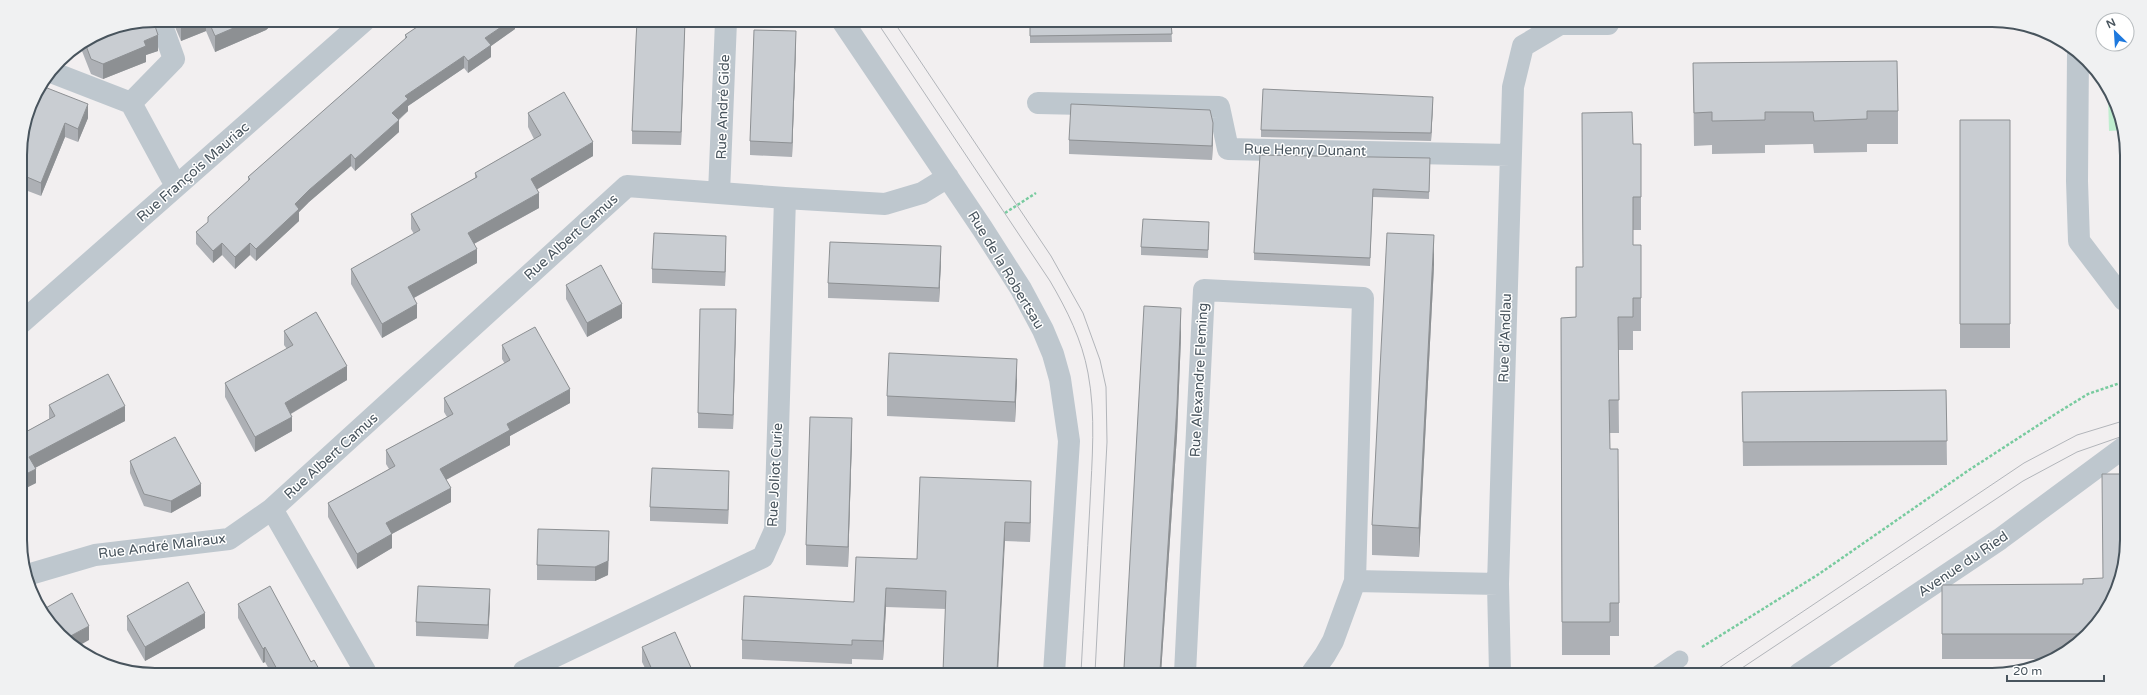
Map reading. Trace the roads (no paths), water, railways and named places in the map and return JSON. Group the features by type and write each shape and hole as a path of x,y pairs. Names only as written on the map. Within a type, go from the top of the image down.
{"street":[{"path":"131,103 174,59 163,27"},
{"name":"Rue François Mauriac","path":"27,318 356,27"},
{"name":"Rue André Gide","path":"719,193 726,27"},
{"name":"Rue de la Robertsau","path":"845,27 948,177 1021,289 1043,330 1060,379 1069,441 1054,668"},
{"name":"Rue d'Andlau","path":"1500,668 1498,584 1513,87 1523,46 1553,27"},
{"path":"2078,61 2077,181 2079,241 2120,295"},
{"path":"56,74 131,103 176,186"},
{"name":"Rue Henry Dunant","path":"1038,104 1220,107 1228,149 1510,155"},
{"name":"Rue Albert Camus","path":"272,509 627,186 884,204 922,193 948,177"},
{"name":"Rue Joliot Curie","path":"530,668 762,557 775,530 785,198"},
{"name":"Rue Alexandre Fleming","path":"1185,668 1204,290 1363,298 1355,581 1333,641 1316,668"},
{"name":"Avenue du Ried","path":"1808,668 2000,539 2120,450"},
{"path":"272,509 364,668"},
{"name":"Rue André Malraux","path":"31,574 95,555 229,540 272,509"},
{"path":"1355,581 1498,584"}],"lane":[{"path":"1667,668 1680,659"}],"tram line":[{"path":"880,27 1050,281 1068,314 1082,349 1088,373 1092,405 1093,438 1081,668"},
{"path":"897,27 1051,256 1083,313 1100,360 1106,387 1107,442 1095,668"},
{"path":"1719,668 2024,463 2077,435 2120,422"},
{"path":"1742,668 2023,481 2077,452 2120,437"}]}
